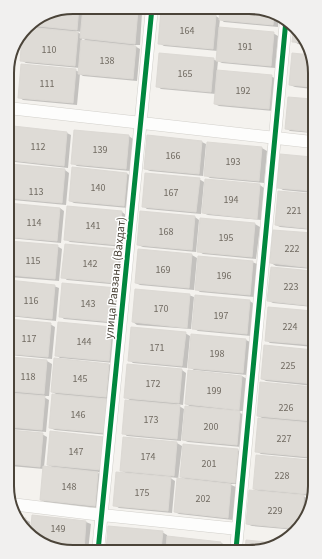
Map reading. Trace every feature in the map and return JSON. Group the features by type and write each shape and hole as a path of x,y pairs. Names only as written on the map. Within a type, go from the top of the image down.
{"street":[{"name":"улица Равзана (Вахдат)","path":"99,545 151,14"},
{"path":"236,545 285,27"},
{"path":"14,109 308,142"},
{"path":"17,505 102,515 238,528"}],"building":[{"path":"78,14 77,30 38,26 54,17"},
{"path":"82,14 138,14 135,44 80,38"},
{"path":"161,14 216,15 213,49 158,44"},
{"path":"220,14 261,15 274,19 273,25 219,20"},
{"path":"219,27 274,32 271,66 216,61"},
{"path":"36,28 78,32 75,66 20,61 21,45 26,37"},
{"path":"293,34 299,43 292,42"},
{"path":"81,40 136,46 133,79 78,74"},
{"path":"159,53 214,58 211,92 156,87"},
{"path":"292,53 305,54 307,61 308,87 289,85"},
{"path":"21,64 76,69 73,103 18,98"},
{"path":"217,70 272,75 269,109 214,104"},
{"path":"288,97 308,99 308,132 285,129"},
{"path":"14,126 67,132 64,166 14,161"},
{"path":"74,130 129,135 126,169 71,164"},
{"path":"147,135 202,141 199,174 144,169"},
{"path":"207,142 262,147 259,181 204,176"},
{"path":"280,154 308,157 308,191 277,188"},
{"path":"14,164 65,169 62,203 14,199"},
{"path":"72,167 127,173 124,206 69,201"},
{"path":"145,173 200,178 196,212 142,207"},
{"path":"205,179 260,184 257,219 202,213"},
{"path":"278,191 308,194 308,228 275,225"},
{"path":"14,204 60,208 57,241 14,237"},
{"path":"67,206 122,211 119,245 64,240"},
{"path":"140,211 195,216 192,250 137,245"},
{"path":"200,218 255,223 252,257 197,252"},
{"path":"273,230 308,233 308,267 270,263"},
{"path":"14,241 58,245 55,279 14,275"},
{"path":"65,244 119,249 116,283 61,278"},
{"path":"138,249 192,254 189,288 135,283"},
{"path":"198,256 253,261 250,295 195,290"},
{"path":"271,267 308,271 308,305 267,301"},
{"path":"14,281 55,285 52,319 14,315"},
{"path":"62,283 117,288 113,322 59,317"},
{"path":"135,289 190,294 187,328 132,322"},
{"path":"195,295 250,300 247,334 192,329"},
{"path":"268,307 308,311 308,345 265,341"},
{"path":"14,319 51,323 48,357 14,354"},
{"path":"58,322 112,327 109,361 55,356"},
{"path":"131,327 186,332 182,366 128,361"},
{"path":"191,334 246,339 243,373 188,368"},
{"path":"264,345 308,349 308,383 261,379"},
{"path":"14,357 47,360 44,394 14,391"},
{"path":"54,358 109,364 106,397 51,392"},
{"path":"127,364 182,369 179,403 124,398"},
{"path":"188,370 242,376 239,410 185,404"},
{"path":"260,382 308,386 308,421 257,416"},
{"path":"14,393 45,396 42,430 14,427"},
{"path":"52,394 107,399 104,433 49,428"},
{"path":"125,400 180,405 177,439 122,434"},
{"path":"185,406 240,411 237,445 182,440"},
{"path":"258,418 308,423 308,457 255,452"},
{"path":"14,430 43,433 40,467 14,464"},
{"path":"50,431 104,437 101,470 47,465"},
{"path":"123,437 177,442 174,476 120,471"},
{"path":"183,444 238,449 235,483 180,477"},
{"path":"256,455 308,460 307,494 253,489"},
{"path":"43,466 98,472 95,506 40,500"},
{"path":"116,472 171,477 168,511 113,506"},
{"path":"177,478 231,484 228,518 174,512"},
{"path":"249,490 304,495 302,511 291,528 246,524"},
{"path":"32,515 86,521 84,545 73,545 50,541 31,528"},
{"path":"108,526 163,531 162,545 106,545"},
{"path":"167,536 221,542 221,545 166,545"},
{"path":"246,540 268,542 257,544 245,545"}],"cycle path":[{"path":"99,545 151,14"},
{"path":"236,545 285,27"}]}
